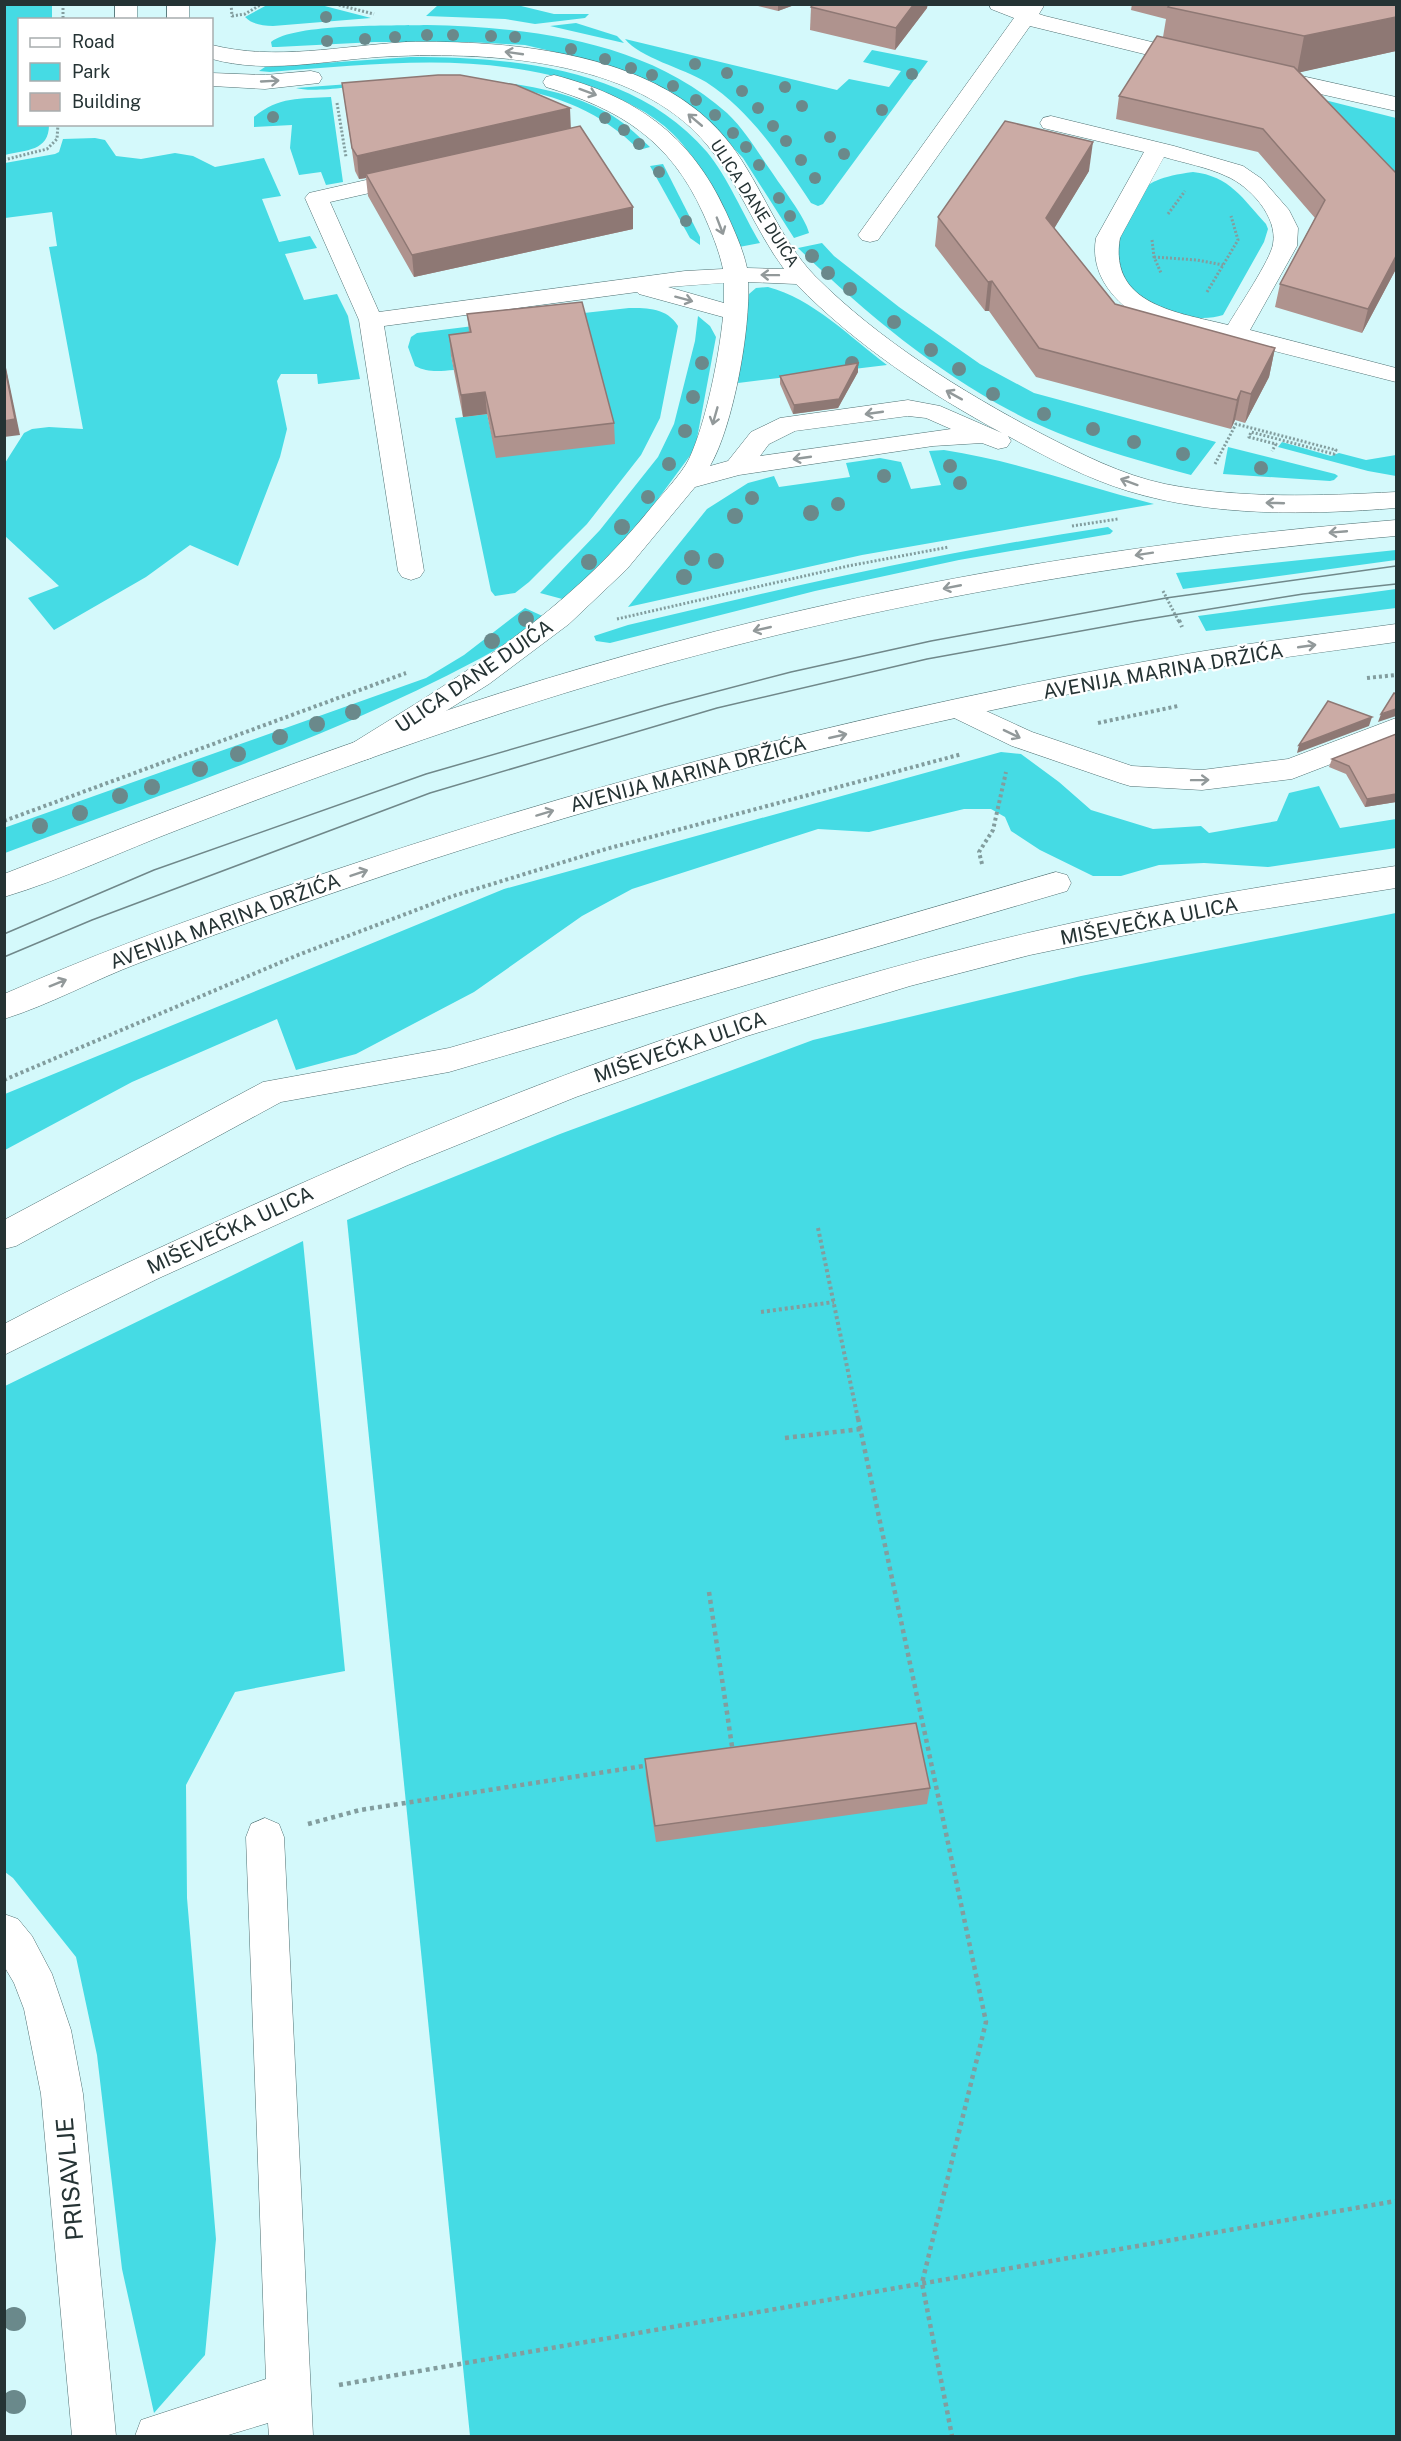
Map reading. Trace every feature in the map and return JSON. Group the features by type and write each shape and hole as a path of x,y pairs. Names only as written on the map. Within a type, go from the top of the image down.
{"street":[{"path":"999,4 1031,11 1130,45 1210,63"},
{"path":"870,235 1031,11"},
{"name":"ULICA DANE DUIĆA","path":"213,52 238,59 249,59 394,49 494,50 547,58 588,68 632,83 695,118 723,148 781,247 804,277 869,336 931,382 1040,443 1090,467 1138,485 1185,496 1275,503 1396,500"},
{"name":"ULICA DANE DUIĆA","path":"354,754 516,652 552,624 626,554 704,455 729,364 735,314 736,275 731,255 711,203 694,174 661,135 642,119 601,97 552,81 478,70 432,70"},
{"path":"1244,70 1396,104"},
{"path":"213,80 265,82 353,75"},
{"path":"1051,123 1157,149 1208,175 1235,171 1254,184 1277,210 1286,228 1286,246 1236,333"},
{"path":"1157,149 1108,238 1104,252 1114,280 1130,301 1146,311 1178,310 1236,333 1396,375"},
{"path":"411,572 371,320 317,198 432,172"},
{"path":"371,320 685,278 736,275 804,277"},
{"path":"634,286 735,314"},
{"path":"737,467 760,438 789,424 908,408 931,411 1014,447 1090,467"},
{"path":"684,482 737,467 933,438 985,436"},
{"path":"4,886 354,754 593,675 728,637 850,608 968,584 1202,545 1396,528"},
{"name":"AVENIJA MARINA DRŽIĆA","path":"4,1006 175,937 449,842 716,764 960,709 1163,667 1396,633"},
{"path":"960,709 1022,739 1130,776 1202,780 1292,769 1396,728"},
{"name":"MIŠEVEČKA ULICA","path":"4,1341 68,1306 287,1203 386,1160 591,1078 752,1022 912,974 1043,942 1176,913 1396,877"},
{"path":"4,1236 274,1091 448,1060 1056,883"},
{"path":"157,2436 290,2415 264,1837"},
{"name":"PRISAVLJE","path":"4,1933 16,1947 41,1998 54,2041 62,2094 94,2436"}],"path":[{"path":"231,4 231,16 245,14 262,4"},
{"path":"336,4 379,15"},
{"path":"338,107 339,117"},
{"path":"4,160 47,149 57,139 58,126"},
{"path":"1152,237 1154,257 1178,310 1205,296 1238,240 1231,217 1208,175 1186,191 1165,219"},
{"path":"1154,257 1197,260 1223,265"},
{"path":"1214,466 1236,424 1336,450 1334,454 1251,432 1249,437 1276,444 1272,451"},
{"path":"1160,585 1186,635"},
{"path":"4,821 417,669"},
{"path":"1364,678 1396,675"},
{"path":"1089,725 1187,704"},
{"path":"4,1080 298,955 453,896 616,846 966,753"},
{"path":"990,903 979,852 993,830 1006,770"},
{"path":"818,1228 986,2022 922,2283 951,2436"},
{"path":"761,1312 834,1302"},
{"path":"785,1438 861,1429"},
{"path":"709,1592 733,1753"},
{"path":"914,1730 925,1729"},
{"path":"722,1755 744,1752"},
{"path":"264,1837 360,1810 656,1764"},
{"path":"290,2415 922,2283 1396,2201"}],"green space":[{"path":"317,4 371,18 273,26 254,23 245,17 267,5"},
{"path":"4,5 52,5 52,18 18,18 18,126 49,126 48,134 41,145 35,148 5,155"},
{"path":"438,5 517,5 554,14 589,14 585,18 535,24 505,19 426,16"},
{"path":"576,23 617,36 624,43 550,26"},
{"path":"427,25 506,29 546,35 624,54 661,69 695,89 727,113 750,141 792,202 809,233 794,238 743,158 719,133 576,57 525,45 469,42 375,42 272,47 271,42 301,31"},
{"path":"625,39 837,90 849,79 889,87 901,71 863,62 872,50 928,61 823,204 818,206 811,203 777,153 738,107 706,82 641,52"},
{"path":"411,57 491,60 531,65 571,73 609,85 645,102 678,124 707,152 728,184 760,243 739,247 703,173 673,134 635,106 591,87 551,75 472,64 391,63 259,71 265,67"},
{"path":"429,78 497,82 564,95 585,102 612,116 650,147 639,150 611,126 581,109 548,96 514,88 444,82 322,90 296,88"},
{"path":"1309,96 1396,118 1396,188"},
{"path":"331,97 343,182 326,185 321,172 299,175 290,148 292,125 254,127 254,117 281,102"},
{"path":"63,139 105,140 116,156 141,159 175,153 193,156 215,167 264,158 281,196 262,199 279,242 310,236 317,248 285,254 304,300 337,294 348,316 360,379 318,384 317,374 281,374 277,381 287,429 280,457 238,566 190,545 146,577 54,630 28,598 59,586 5,536 5,463 24,433 32,429 49,427 83,429 49,247 57,246 52,212 5,218 5,163 55,154 59,152"},
{"path":"663,164 700,237 700,245 690,238 650,166"},
{"path":"1193,172 1217,178 1235,190 1268,229 1264,242 1223,315 1211,318 1172,313 1147,302 1126,283 1114,252 1137,195 1157,180"},
{"path":"822,243 834,256 899,307 980,364 1034,393 1216,442 1191,475 1076,440 1032,422 953,377 899,337 847,294 798,248"},
{"path":"768,287 784,292 815,309 887,365 738,383 749,294 756,288"},
{"path":"629,308 663,312 678,326 660,418 641,455 587,524 515,593 495,596 491,591 455,418 487,414 497,458 575,314"},
{"path":"698,316 710,326 716,337 695,449 621,549 566,600 540,593 600,530 658,457 674,424 695,341"},
{"path":"538,318 451,356 454,370 429,371 415,366 408,347 411,337 417,333"},
{"path":"1282,442 1331,456 1339,453 1366,460 1396,455 1396,476 1368,471 1278,447"},
{"path":"1228,447 1338,476 1330,481 1223,474"},
{"path":"944,450 1024,467 1154,504 862,555 628,607 707,509 748,483 774,476 779,487 850,477 846,463 880,458 901,462 911,489 941,485 929,451"},
{"path":"1108,527 1113,531 1110,534 959,560 815,591 610,643 596,641 594,636 628,625 867,571 987,547"},
{"path":"1396,550 1396,560 1183,589 1176,573"},
{"path":"1396,589 1396,608 1206,631 1198,616"},
{"path":"525,608 549,619 419,690 283,749 5,853 4,828 426,678 464,655"},
{"path":"1001,752 1021,754 1059,782 1091,810 1153,829 1201,826 1209,833 1277,821 1289,793 1319,786 1340,828 1396,819 1396,848 1268,867 1204,863 1159,865 1121,876 1093,876 1040,850 1011,831 1005,817 991,809 964,809 869,832 818,829 632,889 582,916 474,992 356,1054 296,1070 277,1019 132,1082 5,1150 5,1094 504,889"},
{"path":"1396,913 1396,2436 470,2436 347,1220 560,1134 813,1040 1081,976"},
{"path":"303,1241 345,1671 235,1692 186,1785 187,1898 216,2239 205,2355 154,2413 122,2269 97,2055 76,1957 13,1878 5,1872 5,1386"}],"building":[{"path":"813,4 914,4 896,28 811,7"},
{"path":"1170,4 1396,4 1396,17 1304,36 1168,7"},
{"path":"1157,36 1294,67 1396,173 1396,256 1368,309 1280,284 1325,200 1263,129 1119,96"},
{"path":"460,75 516,85 570,108 357,156 352,148 342,83"},
{"path":"1005,121 1093,142 1046,218 1115,304 1275,348 1251,394 1241,391 1237,400 1039,348 992,281 988,282 938,217"},
{"path":"580,126 633,207 412,255 366,174"},
{"path":"582,302 614,423 495,437 485,392 461,395 449,335 471,332 467,314"},
{"path":"4,363 15,419 4,421"},
{"path":"858,363 839,399 794,405 780,376"},
{"path":"1394,693 1396,694 1396,709 1381,714"},
{"path":"1328,701 1372,717 1299,745"},
{"path":"1396,734 1396,794 1367,799 1349,766 1332,759"},
{"path":"916,1723 930,1788 655,1826 645,1759"}],"tram line":[{"path":"4,934 154,870 426,774 665,705 791,672 931,641 1166,598 1396,566"},
{"path":"4,957 92,920 430,793 717,708 927,659 1136,621 1303,594 1396,584"}]}
